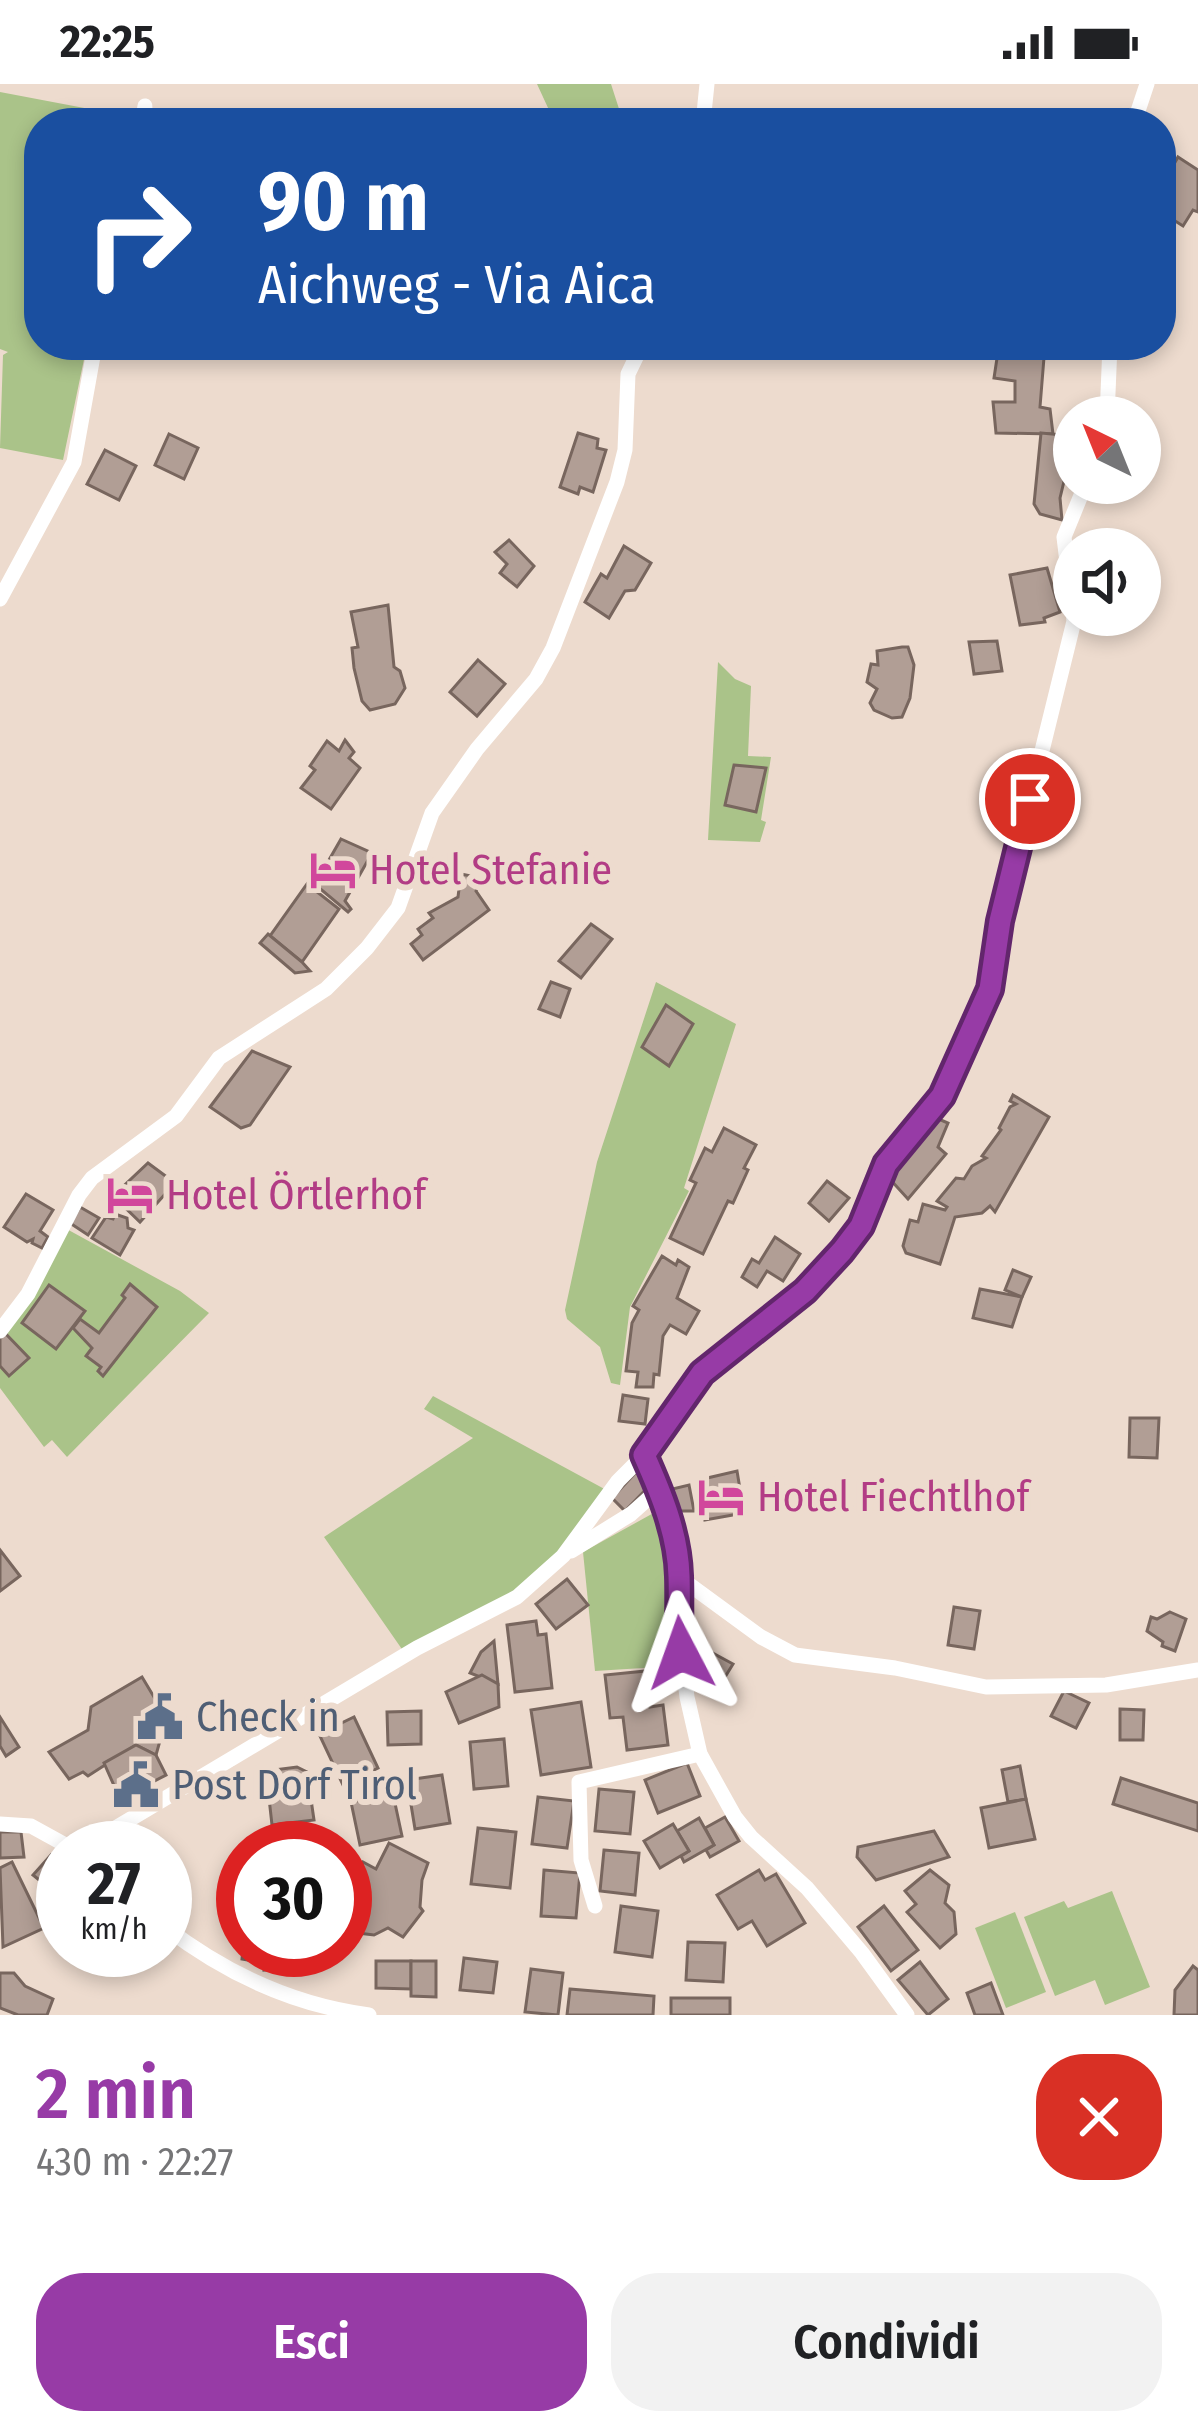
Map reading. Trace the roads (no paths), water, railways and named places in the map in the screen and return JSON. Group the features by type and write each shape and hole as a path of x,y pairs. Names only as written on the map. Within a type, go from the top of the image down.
{"street":[{"path":"0,599 74,462 91,360"},
{"path":"0,1331 28,1294 92,1178 176,1116 219,1058 326,988 367,949 398,908 432,813 477,749 536,679 555,641 617,482 625,450 628,374 635,360"},
{"path":"1108,396 1109,360"},
{"path":"563,1556 702,1373 805,1291 842,1251 861,1226 886,1164 942,1096 966,1048 990,989 1000,921 1074,621 1064,537 1077,504"},
{"path":"644,1455 673,1534 679,1576 676,1609 700,1754 751,1838 807,1888 907,2015"},
{"path":"127,1821 417,1648 518,1597 563,1556 631,1514 659,1489"},
{"path":"679,1576 795,1655 895,1668 986,1687 1106,1685 1198,1670"},
{"path":"595,1906 581,1860 579,1782 700,1754"},
{"path":"0,1824 36,1829"},
{"path":"192,1945 241,1977 304,2001 369,2015"}],"place":[{"name":"Hotel Stefanie","path":"333,870"},
{"name":"Hotel Örtlerhof","path":"130,1195"},
{"name":"Hotel Fiechtlhof","path":"721,1497"},
{"name":"Check in","path":"160,1717"},
{"name":"Post Dorf Tirol","path":"136,1785"}]}
